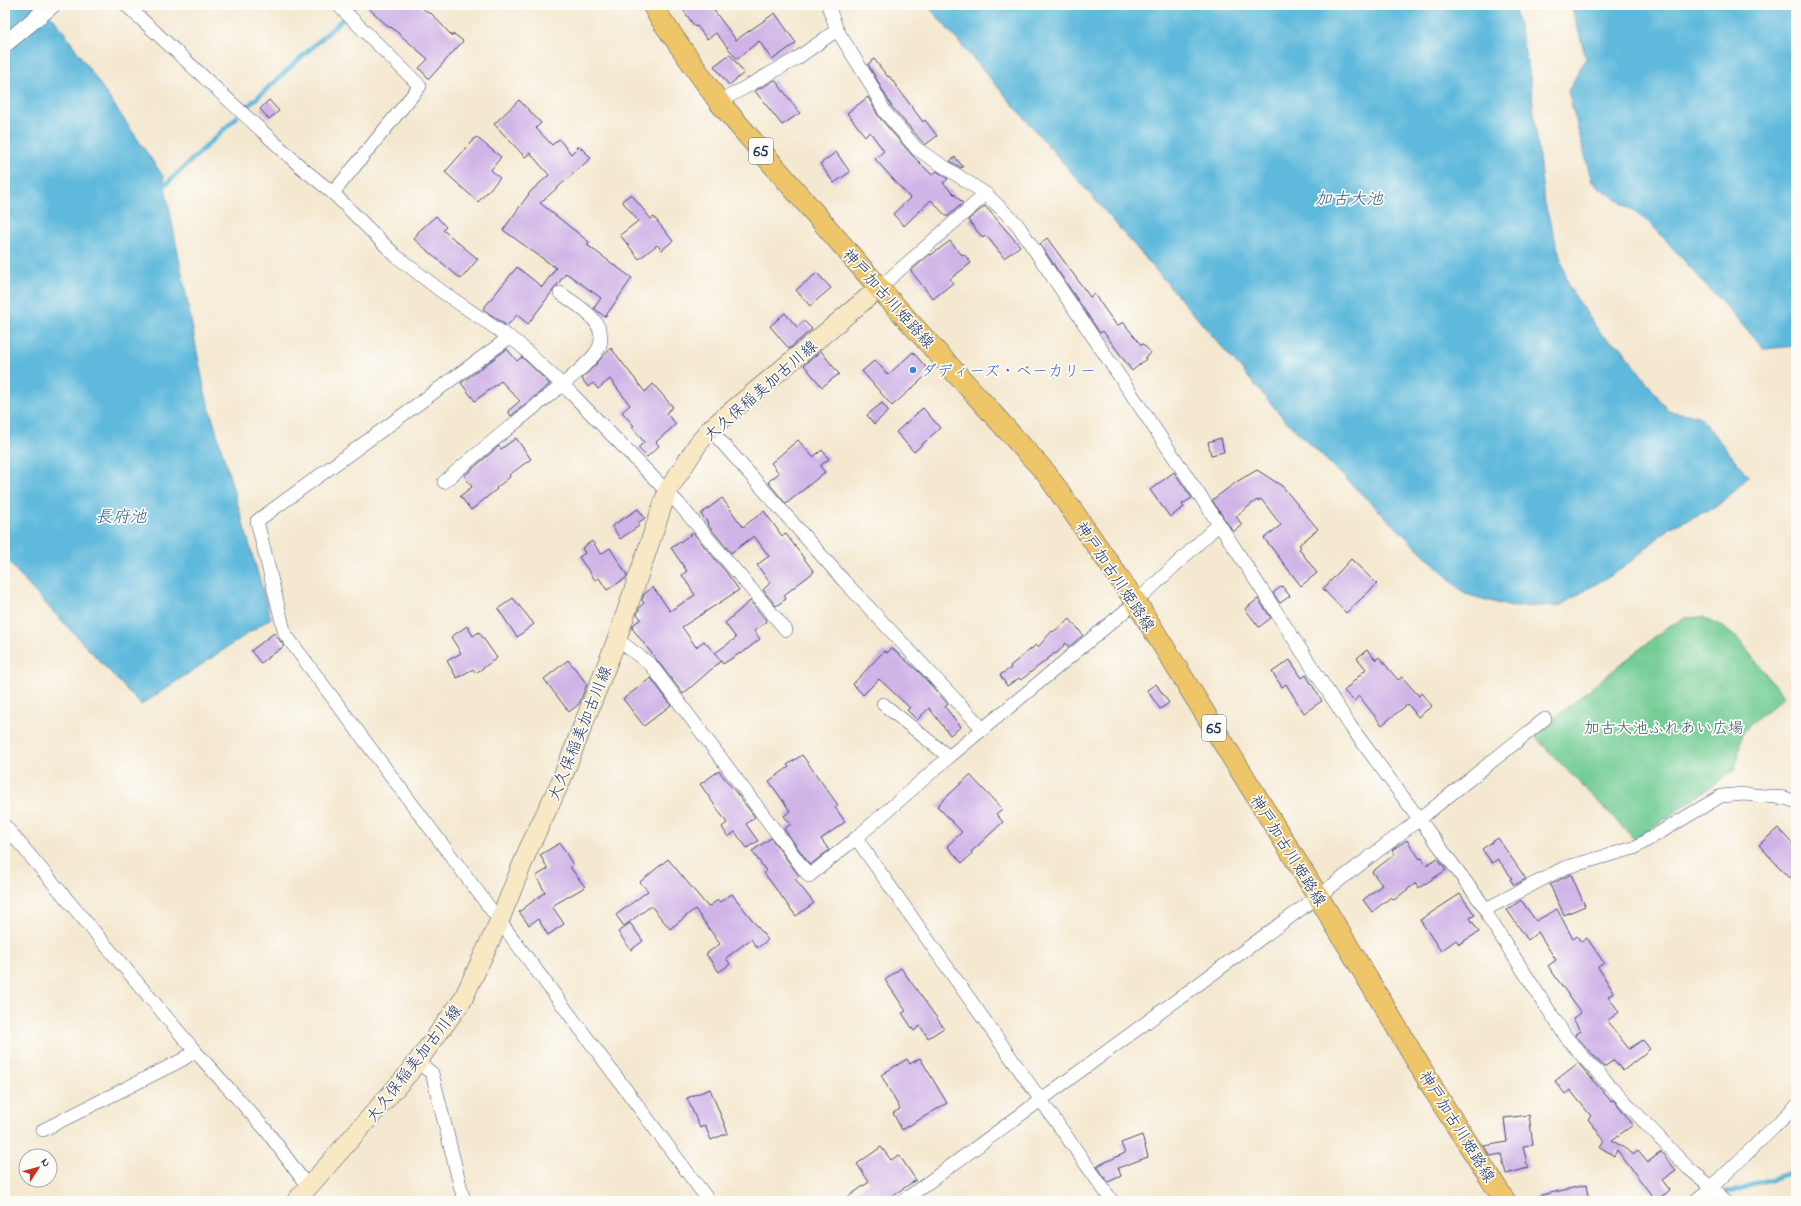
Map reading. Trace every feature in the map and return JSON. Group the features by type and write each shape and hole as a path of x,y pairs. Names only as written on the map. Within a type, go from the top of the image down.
{"main road":[{"name":"神戸加古川姫路線","path":"653,5 719,102 879,288 1046,473 1136,602 1318,896 1443,1105 1505,1201"},
{"name":"大久保稲美加古川線","path":"302,1194 417,1062 462,1001 499,922 528,850 561,781 617,638 667,492 698,444 710,429 879,288"}],"street":[{"path":"5,44 52,5"},
{"path":"126,5 302,168 333,193 396,256 441,291 510,337 562,384 667,492 786,630"},
{"path":"828,5 837,30 870,83 885,112 917,149 986,194 1016,224 1219,524 1350,727 1486,909 1488,918 1566,1037 1688,1168 1712,1187 1724,1201"},
{"path":"333,193 420,86 340,7"},
{"path":"719,102 796,59 837,30"},
{"path":"879,288 986,194"},
{"path":"444,482 562,384 595,354 600,345 598,326 584,309 560,293"},
{"path":"510,337 257,521 285,634 709,1201"},
{"path":"710,429 844,581 983,729"},
{"path":"617,638 651,665 809,876 856,838 949,757 1136,602 1219,524"},
{"path":"883,704 949,757"},
{"path":"903,1201 1420,820 1546,719"},
{"path":"1486,909 1564,868 1634,848 1721,796 1744,794 1784,798 1796,802"},
{"path":"5,826 195,1051 266,1130 302,1194"},
{"path":"856,838 1039,1100 1112,1201"},
{"path":"43,1130 182,1060 195,1051"},
{"path":"417,1062 432,1073 464,1201"},
{"path":"1695,1201 1712,1187 1796,1106"}],"green space":[{"name":"加古大池ふれあい広場","path":"1703,617 1722,626 1738,639 1784,697 1742,732 1735,770 1635,840 1533,735 1667,627 1685,618"}],"water":[{"name":"長府池","path":"5,5 41,5 59,25 163,176 205,393 271,618 141,705 29,586 5,557"},
{"name":"加古大池","path":"927,5 1514,5 1529,69 1544,201 1569,287 1602,336 1621,347 1668,411 1699,416 1749,477 1716,507 1669,528 1626,566 1559,606 1511,607 1465,594 1285,420"},
{"path":"1571,5 1796,5 1796,346 1764,349 1651,224 1592,182 1568,91 1586,58"}],"building":[{"path":"365,5 418,5 430,14 431,13 452,36 454,34 463,41 429,79 419,68 428,59"},
{"path":"680,5 710,5 736,40 775,13 796,43 772,60 759,41 737,59 716,33 707,39 697,26 695,27"},
{"path":"730,54 744,73 729,85 714,66"},
{"path":"874,59 888,77 889,76 923,122 925,120 937,136 925,145 892,107 868,64"},
{"path":"775,80 800,113 782,125 755,91"},
{"path":"868,97 879,117 911,154 932,175 937,171 948,179 943,183 963,203 947,217 931,200 904,226 893,214 910,198 875,159 884,151 870,132 865,136 847,113"},
{"path":"269,100 279,111 269,119 260,109"},
{"path":"519,100 541,123 536,128 552,145 559,139 571,154 579,146 591,158 540,203 589,242 587,245 632,278 605,317 594,308 601,298 566,273 528,324 517,315 507,326 483,309 517,267 542,287 556,268 503,230 531,191 549,175 530,153 525,157 494,124"},
{"path":"476,137 501,157 491,170 500,178 478,202 445,172"},
{"path":"836,152 850,172 834,183 820,164"},
{"path":"955,157 963,167 961,168 950,161"},
{"path":"631,194 651,219 654,217 673,241 662,250 657,245 639,259 620,235 638,221 622,201"},
{"path":"985,206 1020,246 1004,258 986,235 983,238 968,220"},
{"path":"436,216 446,227 443,230 478,259 461,279 414,239 419,231"},
{"path":"1047,238 1090,297 1094,294 1117,326 1123,322 1141,345 1143,344 1151,353 1145,357 1146,359 1132,371 1103,331 1100,333 1040,244"},
{"path":"950,241 971,263 950,279 953,283 933,299 911,271 930,254 931,255"},
{"path":"817,273 831,288 810,306 796,290"},
{"path":"785,313 797,327 804,321 812,329 789,349 770,326"},
{"path":"611,348 645,392 653,384 673,407 666,413 676,424 656,442 659,446 647,457 638,448 644,442 632,427 634,426 622,412 630,405 610,379 598,389 593,383 588,387 582,379"},
{"path":"507,349 517,361 522,357 550,384 511,416 508,411 520,401 501,381 475,401 461,383"},
{"path":"821,351 839,374 822,387 804,365"},
{"path":"913,352 930,372 892,406 862,371 875,360 888,375"},
{"path":"882,403 889,411 874,424 867,415"},
{"path":"923,408 940,428 914,452 896,432"},
{"path":"516,438 531,459 509,475 510,477 496,488 497,489 471,510 460,496 472,487 464,476 499,446 501,449"},
{"path":"1221,438 1224,452 1211,455 1208,442"},
{"path":"798,440 813,457 822,450 829,459 820,466 825,472 786,504 768,482 779,473 771,463"},
{"path":"1257,470 1282,486 1318,529 1299,545 1301,547 1299,549 1317,573 1301,586 1264,538 1281,525 1261,499 1258,501 1257,500 1236,516 1242,525 1233,532 1212,500 1238,481"},
{"path":"1174,472 1192,498 1182,504 1184,507 1170,517 1150,490"},
{"path":"722,498 743,527 764,511 782,536 786,534 814,572 784,595 786,599 776,606 763,590 770,583 757,565 769,556 754,536 731,553 707,524 708,523 701,514"},
{"path":"638,509 645,518 638,523 639,526 620,539 612,526"},
{"path":"693,533 739,590 682,627 696,647 704,641 721,661 683,694 632,628 634,624 641,619 637,614 640,607 644,603 642,600 644,594 653,587 670,611 695,595 682,575 687,571 671,548"},
{"path":"592,541 601,554 610,548 627,575 626,578 607,590 599,578 595,580 579,557 585,553 582,548"},
{"path":"1351,559 1377,584 1346,613 1323,589"},
{"path":"1282,586 1290,596 1280,603 1273,593"},
{"path":"513,598 534,624 517,637 498,609"},
{"path":"1258,599 1271,618 1259,627 1245,609"},
{"path":"750,601 767,621 754,631 760,639 741,654 740,653 723,664 715,653 736,638 725,623"},
{"path":"1070,619 1083,635 1069,647 1066,643 1056,654 1055,653 1021,680 1019,678 1007,686 1000,675 1011,668 1010,666 1036,645 1038,647 1052,631 1053,632"},
{"path":"467,626 473,636 479,632 497,658 476,673 473,669 457,678 447,661 461,653 451,637"},
{"path":"274,633 284,646 261,663 251,651"},
{"path":"892,648 919,672 948,704 945,707 961,727 950,735 929,708 917,720 907,710 910,708 879,679 863,695 853,684 884,651 887,653"},
{"path":"1367,650 1376,660 1379,657 1398,680 1402,677 1419,696 1421,693 1432,706 1418,717 1408,704 1382,725 1359,696 1354,701 1344,691 1366,669 1357,658"},
{"path":"568,660 587,684 579,704 569,712 544,679"},
{"path":"1290,660 1302,678 1306,675 1322,701 1304,713 1286,684 1282,687 1272,672"},
{"path":"651,678 671,705 644,726 623,699"},
{"path":"1156,684 1169,703 1160,709 1147,690"},
{"path":"802,755 838,805 835,807 845,822 821,839 829,850 810,865 784,829 791,824 784,816 790,811 769,781 789,767 787,765"},
{"path":"719,771 755,817 746,824 758,841 747,848 735,832 728,837 722,827 727,823 700,784"},
{"path":"970,775 1002,809 996,814 1003,822 971,852 972,854 962,863 947,846 962,832 937,806"},
{"path":"1778,828 1796,848 1796,872 1789,878 1759,845"},
{"path":"771,838 799,876 795,879 814,903 796,916 764,873 766,871 752,851"},
{"path":"1498,838 1526,879 1514,885 1510,879 1512,878 1498,859 1492,863 1482,849"},
{"path":"1407,840 1426,865 1438,858 1446,870 1419,888 1416,883 1394,900 1391,897 1372,912 1363,900 1382,885 1372,872 1395,854 1392,850"},
{"path":"560,843 573,865 570,867 585,887 552,906 564,924 548,935 538,919 529,925 519,912 545,892 536,876 548,869 540,855"},
{"path":"668,859 708,907 718,900 720,902 732,894 768,940 757,948 751,939 726,958 730,964 719,972 706,954 720,944 695,909 670,929 651,906 624,926 616,915 648,891 640,882"},
{"path":"1571,874 1585,906 1564,915 1550,885"},
{"path":"1460,894 1475,915 1470,918 1479,932 1459,944 1456,940 1441,951 1420,920"},
{"path":"1521,900 1536,921 1557,909 1573,939 1577,936 1581,942 1587,938 1604,963 1598,967 1614,993 1608,996 1619,1012 1607,1021 1629,1049 1643,1040 1650,1049 1623,1071 1614,1060 1604,1067 1575,1035 1581,1031 1573,1019 1581,1013 1548,966 1556,960 1538,932 1528,940 1507,910"},
{"path":"630,923 643,941 631,950 618,932"},
{"path":"901,968 944,1028 928,1038 920,1026 914,1031 902,1013 906,1011 885,980"},
{"path":"920,1058 947,1103 902,1130 893,1113 900,1109 881,1075 907,1059 910,1064"},
{"path":"1578,1063 1611,1101 1613,1100 1618,1105 1633,1125 1612,1140 1633,1154 1638,1150 1648,1162 1661,1152 1676,1170 1662,1180 1670,1190 1656,1201 1617,1150 1614,1156 1600,1147 1604,1140 1588,1119 1591,1116 1570,1090 1565,1094 1555,1081"},
{"path":"710,1089 728,1133 711,1140 705,1125 700,1128 687,1098"},
{"path":"1529,1115 1533,1145 1523,1146 1528,1168 1506,1174 1501,1154 1490,1156 1484,1146 1507,1142 1504,1118"},
{"path":"1142,1135 1148,1157 1118,1168 1121,1176 1108,1182 1097,1166 1125,1153 1121,1143"},
{"path":"881,1147 891,1160 899,1155 916,1180 884,1201 842,1201 869,1182 857,1164"},
{"path":"1586,1185 1589,1201 1537,1201 1537,1196"}],"waterway":[{"path":"352,10 356,5"},
{"path":"248,106 343,19"},
{"path":"161,189 237,117"},
{"path":"1724,1194 1796,1171"}],"place":[{"name":"ダディーズ・ベーカリー","path":"913,370"}]}
